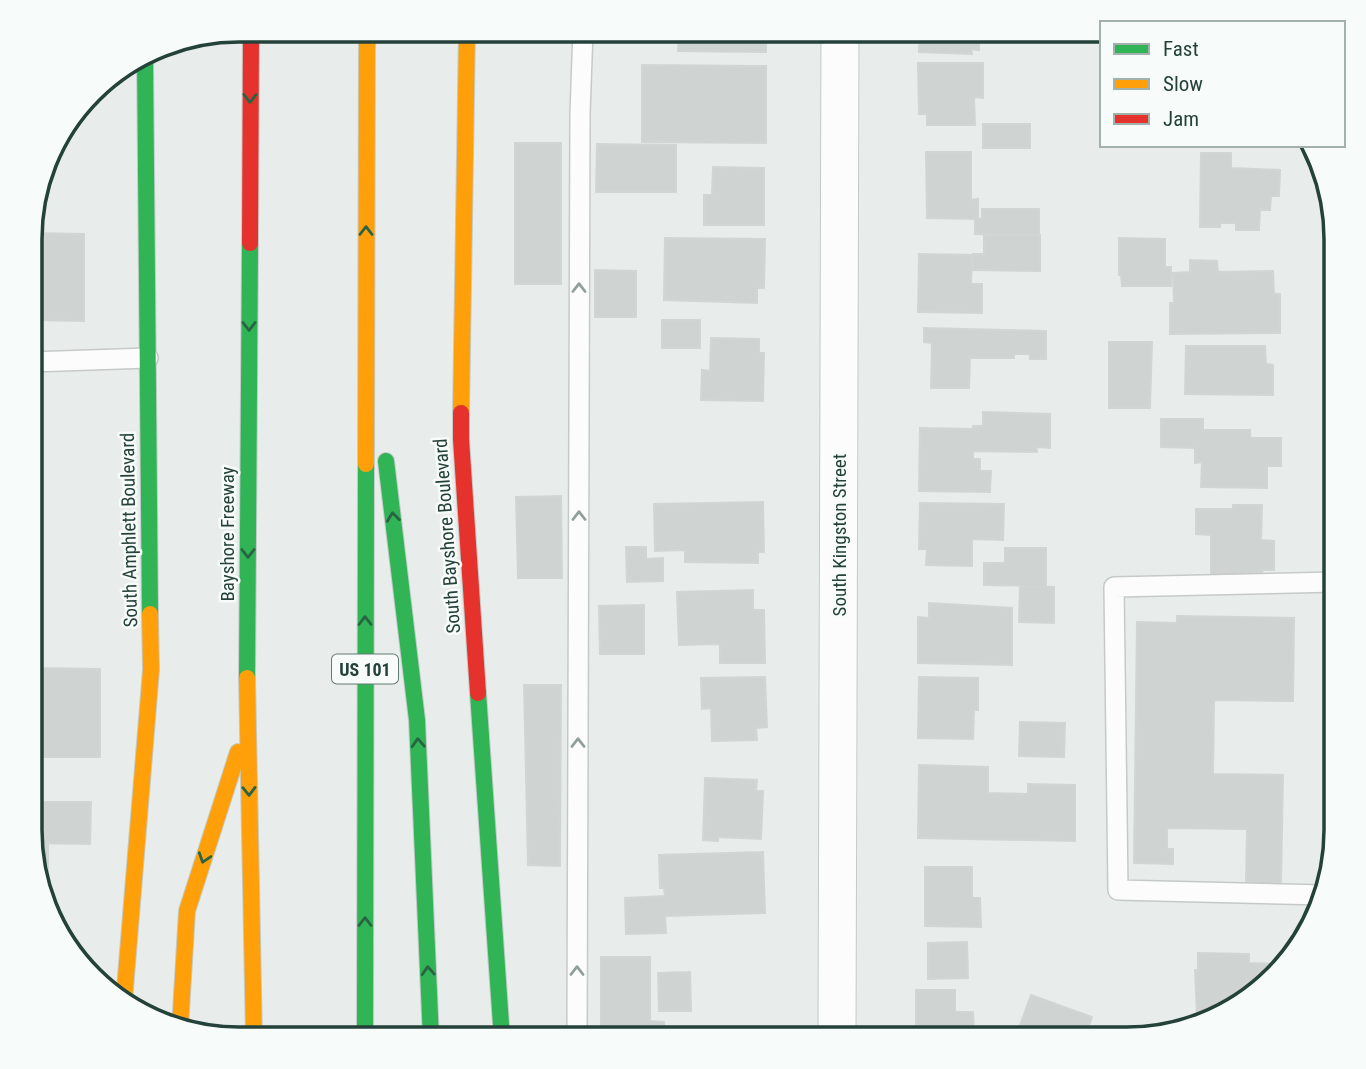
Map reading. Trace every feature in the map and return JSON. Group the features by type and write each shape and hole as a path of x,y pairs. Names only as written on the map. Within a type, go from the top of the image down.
{"main road":[{"name":"Bayshore Freeway","path":"251,42 247,723 254,1027"},
{"name":"US 101","path":"365,1027 367,42"},
{"name":"South Bayshore Boulevard","path":"467,42 461,439 501,1027"},
{"name":"South Amphlett Boulevard","path":"125,990 151,670 145,65"},
{"path":"365,299 416,720 430,1027"},
{"path":"181,1018 187,911 247,723"}],"street":[{"name":"South Kingston Street","path":"837,1027 840,42"}],"lane":[{"path":"577,1027 580,142 583,42"},
{"path":"42,362 148,358"},
{"path":"1312,895 1118,890 1114,587 1324,582"}],"building":[{"path":"678,42 766,42 766,52 678,51"},
{"path":"919,42 979,42 979,50 971,49 972,54 919,52"},
{"path":"918,63 983,63 983,98 974,97 975,125 927,125 927,114 919,114"},
{"path":"642,65 766,66 766,143 642,142"},
{"path":"983,124 1030,124 1030,148 983,148"},
{"path":"515,143 561,143 561,284 515,284"},
{"path":"597,144 676,145 676,192 596,192"},
{"path":"926,152 971,152 971,200 978,199 978,219 927,218"},
{"path":"1201,153 1231,153 1231,168 1280,170 1279,196 1271,196 1270,210 1260,210 1259,230 1236,230 1236,223 1220,223 1220,227 1200,227"},
{"path":"713,167 764,168 764,225 704,225 704,195 712,195"},
{"path":"982,209 1039,209 1039,235 975,234 975,218 982,219"},
{"path":"42,233 84,234 84,321 42,320"},
{"path":"984,235 1040,235 1040,271 973,270 973,254 984,254"},
{"path":"665,238 765,239 764,288 757,288 757,303 664,300"},
{"path":"1119,238 1165,239 1165,267 1171,267 1171,286 1122,286 1119,275"},
{"path":"919,254 972,255 971,284 982,284 982,313 918,312"},
{"path":"1190,260 1217,261 1218,272 1273,271 1274,294 1280,294 1280,333 1170,334 1170,303 1174,303 1173,273 1190,272"},
{"path":"595,270 636,271 636,317 595,317"},
{"path":"662,320 700,320 700,348 662,348"},
{"path":"924,328 1046,331 1046,359 1030,359 1030,354 1014,354 1014,358 970,358 969,388 931,388 932,343 924,342"},
{"path":"711,338 759,339 759,353 764,353 763,401 701,400 702,370 710,371"},
{"path":"1109,342 1152,342 1150,408 1109,408"},
{"path":"1186,346 1265,346 1266,364 1273,365 1273,395 1185,394"},
{"path":"983,412 1050,414 1050,448 1036,447 1037,452 973,451 973,459 980,459 980,471 991,471 990,492 919,491 920,428 973,429 973,426 983,426"},
{"path":"1161,419 1203,419 1203,430 1250,430 1250,438 1281,438 1281,466 1267,466 1267,488 1201,487 1202,462 1195,463 1195,448 1161,447"},
{"path":"561,496 562,578 518,578 516,497"},
{"path":"763,502 764,552 758,552 758,563 685,562 685,550 655,551 654,504"},
{"path":"920,503 1004,504 1003,540 972,539 972,566 926,565 927,549 919,549"},
{"path":"1233,505 1262,505 1261,540 1274,541 1274,570 1262,570 1263,578 1211,577 1211,535 1196,534 1196,509 1233,509"},
{"path":"626,547 646,547 646,559 663,558 663,581 627,582"},
{"path":"1005,548 1046,548 1046,586 984,585 984,563 1005,563"},
{"path":"1020,586 1054,587 1054,623 1019,622"},
{"path":"753,590 753,610 764,610 765,663 720,663 720,644 679,645 677,592"},
{"path":"929,603 1012,608 1012,665 918,663 918,617 929,618"},
{"path":"644,605 644,654 600,654 599,606"},
{"path":"1177,616 1294,618 1293,701 1214,700 1213,774 1283,775 1281,884 1246,884 1247,829 1167,828 1167,849 1173,849 1173,864 1134,863 1137,622 1177,623"},
{"path":"42,668 100,669 100,757 42,757"},
{"path":"765,677 767,727 756,728 757,740 712,741 711,708 702,709 701,678"},
{"path":"919,677 978,678 978,710 974,710 973,739 918,738"},
{"path":"524,685 561,685 560,866 528,865"},
{"path":"1020,722 1065,723 1064,757 1019,756"},
{"path":"919,765 988,767 988,793 1028,794 1028,784 1075,785 1075,841 918,838"},
{"path":"705,778 757,780 756,791 763,791 761,839 718,837 718,841 703,840"},
{"path":"42,802 91,802 90,844 42,843"},
{"path":"42,845 48,845 48,876"},
{"path":"763,852 765,913 665,916 666,933 626,934 625,898 665,896 664,888 660,888 659,855"},
{"path":"925,867 972,867 972,898 980,898 981,927 925,926"},
{"path":"967,942 968,978 928,979 928,943"},
{"path":"1198,953 1249,954 1249,963 1271,964 1236,994 1197,1014 1195,970 1198,970"},
{"path":"601,957 650,957 650,1021 664,1022 664,1027 601,1027"},
{"path":"690,972 691,1011 659,1011 658,973"},
{"path":"916,990 955,990 955,1012 973,1012 974,1027 916,1027"},
{"path":"1031,995 1092,1017 1088,1027 1019,1027"}],"traffic: fast":[{"path":"145,65 150,614"},
{"path":"247,678 250,243"},
{"path":"386,461 417,720 430,1027"},
{"path":"365,1027 366,464"},
{"path":"478,693 501,1027"}],"traffic: slow":[{"path":"366,464 367,42"},
{"path":"461,413 467,42"},
{"path":"125,990 151,670 150,614"},
{"path":"247,678 254,1027"},
{"path":"181,1018 187,911 238,752"}],"traffic: jam":[{"path":"250,243 251,42"},
{"path":"461,413 478,693"}]}
